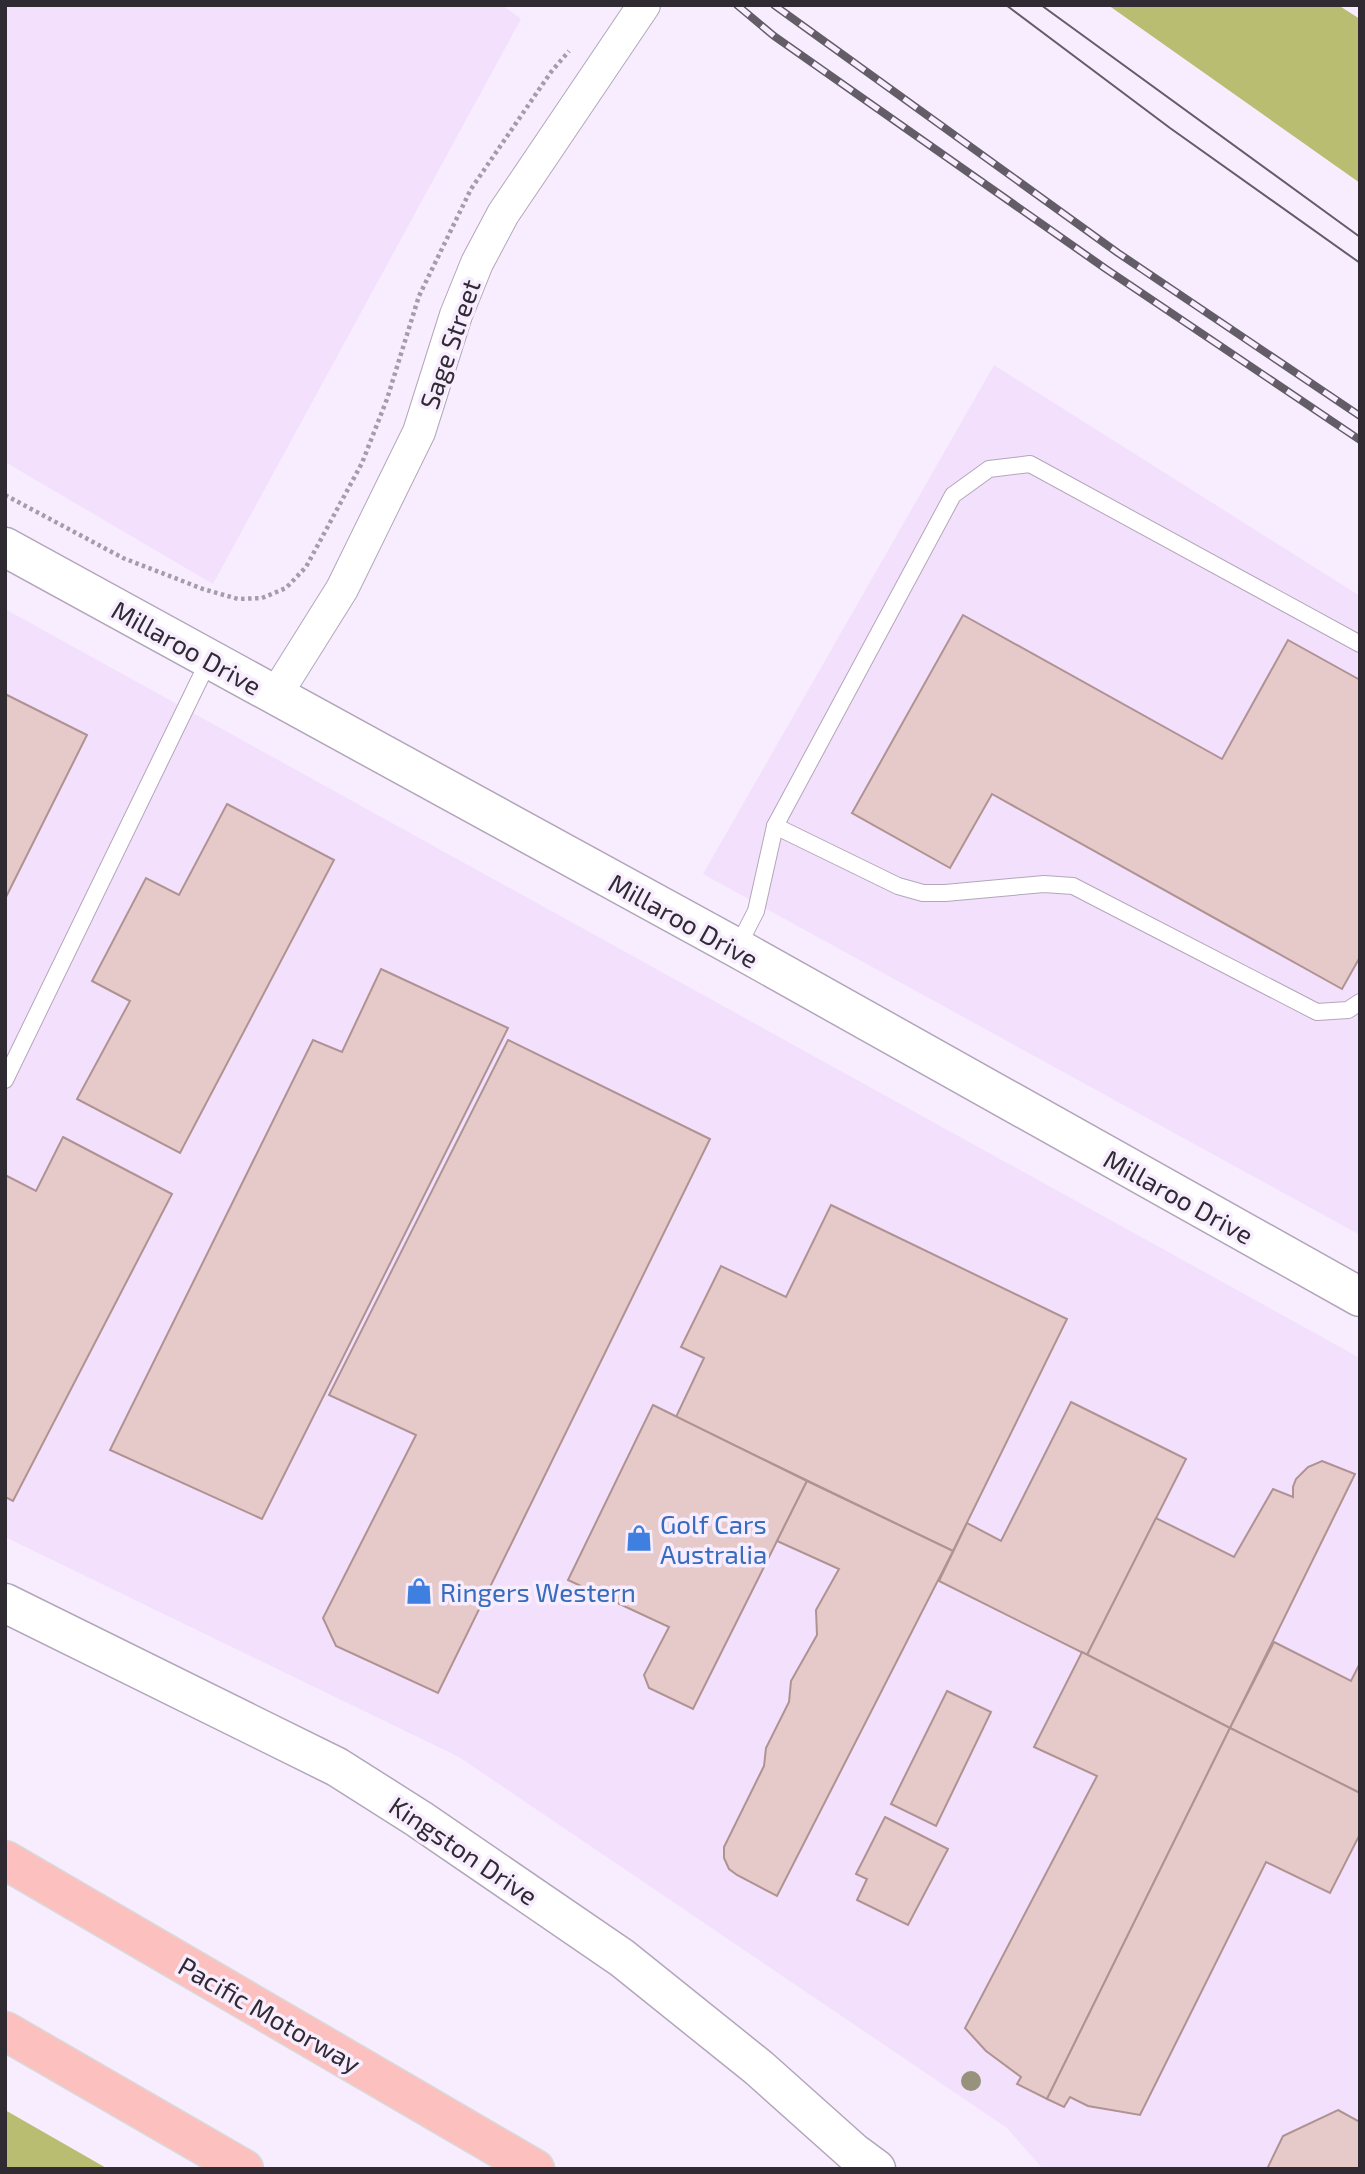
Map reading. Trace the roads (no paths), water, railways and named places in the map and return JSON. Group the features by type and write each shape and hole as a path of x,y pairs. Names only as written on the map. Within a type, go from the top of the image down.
{"highway":[{"name":"Pacific Motorway","path":"5,1860 535,2169"},
{"path":"5,2031 244,2169"}],"street":[{"name":"Sage Street","path":"275,696 342,589 419,432 456,314 477,263 503,214 642,8"},
{"name":"Millaroo Drive","path":"5,547 737,948 1360,1297"},
{"name":"Kingston Drive","path":"5,1603 337,1767 419,1819 622,1958 759,2068 853,2152 876,2169"}],"lane":[{"path":"737,948 756,911 775,825 953,495 989,469 1030,464 1360,645"},
{"path":"5,1080 209,660"},
{"path":"775,825 898,886 923,893 1044,884 1073,886 1317,1012 1348,1010 1360,1002"}],"tram line":[{"path":"1006,5 1170,128 1360,263"},
{"path":"1041,5 1360,237"}],"railway":[{"path":"737,5 774,36 1106,269 1360,440"},
{"path":"774,5 1118,253 1360,416"}],"place":[{"name":"Golf Cars Australia","path":"639,1538"},
{"name":"Ringers Western","path":"419,1591"}]}
